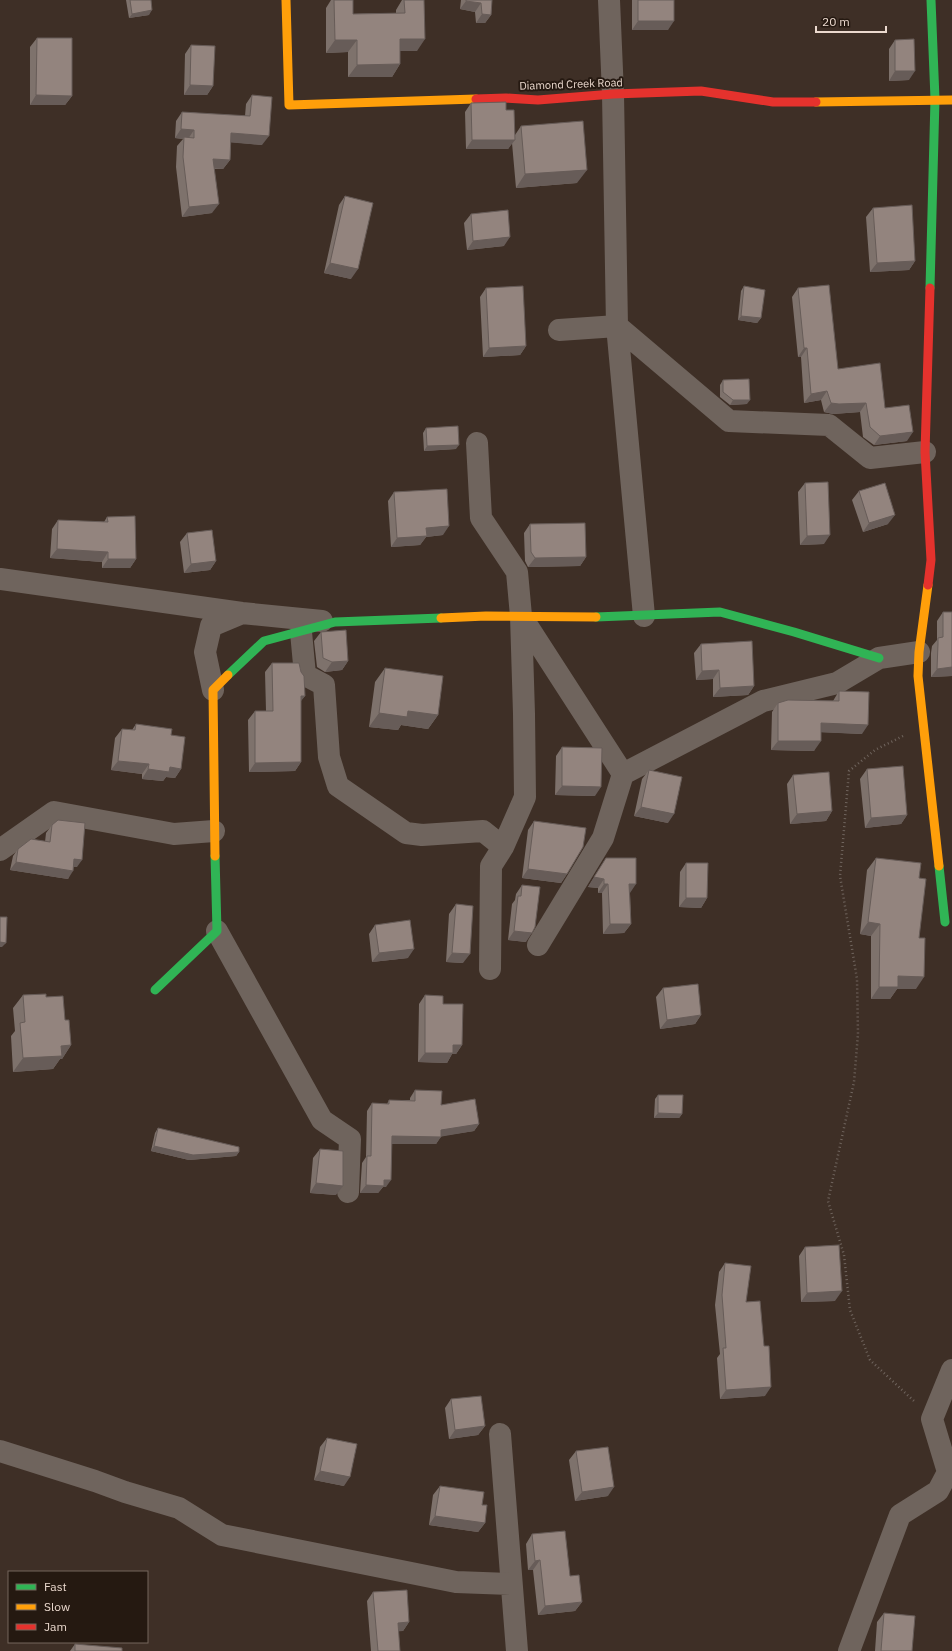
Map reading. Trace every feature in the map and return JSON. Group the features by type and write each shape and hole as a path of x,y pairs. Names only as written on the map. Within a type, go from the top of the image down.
{"street":[{"name":"Diamond Creek Road","path":"286,0 289,105 506,98 538,100 613,94 701,91 773,102 952,100"},
{"path":"609,0 613,94 617,326 644,616"},
{"path":"931,0 935,100 925,452 931,560 919,652 918,676 945,922"},
{"path":"559,330 617,326 729,421 829,425 870,458 925,452"},
{"path":"477,443 481,518 517,572 521,616 525,797 503,847 492,866 490,970"},
{"path":"0,579 242,613 335,622 486,616 644,616 720,612 794,632 879,658"},
{"path":"242,613 211,626 205,652 213,690 214,831 217,931 322,1120 350,1139 348,1192"},
{"path":"521,616 623,774"},
{"path":"213,690 264,641 335,622"},
{"path":"301,632 305,675 324,685 329,756 338,786 406,833 422,835 483,831 503,847"},
{"path":"538,945 603,838 623,774 763,701 837,683 879,658 919,652"},
{"path":"0,850 54,812 174,834 214,831"},
{"path":"155,990 217,931"},
{"path":"850,1651 900,1515 938,1491 948,1472 932,1419 952,1370"},
{"path":"500,1434 517,1651"},
{"path":"0,1451 179,1508 222,1535 456,1582 511,1584"}],"path":[{"path":"924,726 875,750 849,771 840,876 857,979 858,1034 854,1082 828,1202 844,1255 850,1310 870,1360 932,1419"}],"building":[{"path":"130,0 151,0 152,10 132,14"},
{"path":"334,0 353,0 353,14 405,13 404,0 424,0 425,39 400,39 400,64 357,65 357,40 335,40"},
{"path":"466,0 492,0 491,15 482,14 481,3"},
{"path":"638,0 674,0 674,21 638,21"},
{"path":"37,38 72,38 72,96 36,95"},
{"path":"914,39 915,71 895,71 895,40"},
{"path":"191,45 215,46 213,86 190,85"},
{"path":"252,95 272,97 269,136 231,133 230,160 213,159 219,204 189,207 183,157 184,137 194,138 194,130 181,129 182,112 250,116"},
{"path":"506,102 506,110 514,110 515,140 472,140 471,103"},
{"path":"583,121 587,170 525,174 521,126"},
{"path":"345,196 373,203 358,269 330,263"},
{"path":"912,205 915,261 877,263 873,208"},
{"path":"508,210 510,237 473,241 471,214"},
{"path":"829,285 838,369 880,363 885,408 909,405 913,432 880,436 870,427 866,403 831,403 827,391 811,394 807,348 804,348 798,288"},
{"path":"523,286 526,346 489,348 486,288"},
{"path":"744,286 765,290 761,318 741,316"},
{"path":"749,379 750,400 733,400 723,392 723,380"},
{"path":"458,426 459,445 427,446 426,428"},
{"path":"828,482 830,535 807,536 805,483"},
{"path":"885,483 895,515 869,523 859,491"},
{"path":"447,489 449,526 426,528 427,536 397,538 394,492"},
{"path":"135,516 136,559 108,559 108,552 57,549 58,520 108,522 107,517"},
{"path":"585,523 586,557 535,558 531,552 530,524"},
{"path":"212,530 216,561 191,564 187,533"},
{"path":"943,612 952,612 952,667 937,669 938,638 943,637"},
{"path":"346,630 348,661 332,662 323,658 321,632"},
{"path":"752,641 754,686 720,688 719,670 702,671 701,644"},
{"path":"272,663 299,663 301,672 304,676 305,696 301,696 301,762 255,763 255,711 273,711"},
{"path":"385,668 443,676 438,715 408,711 407,717 379,713"},
{"path":"839,691 869,692 868,725 821,723 821,741 778,741 778,703 788,700 839,701"},
{"path":"136,724 172,729 171,735 185,737 181,769 170,767 169,772 148,769 149,764 118,761 122,729 135,730"},
{"path":"562,747 602,748 601,787 562,786"},
{"path":"903,766 907,815 871,818 867,769"},
{"path":"649,770 682,777 674,814 641,807"},
{"path":"829,772 832,811 797,814 793,775"},
{"path":"58,820 85,823 82,860 74,859 73,871 16,862 18,849 31,839 50,842 52,825"},
{"path":"534,821 586,828 583,847 567,874 528,869"},
{"path":"606,858 636,858 636,884 629,884 631,924 610,924 608,884 604,884 604,879 594,877"},
{"path":"876,858 921,863 919,878 926,879 919,938 925,938 924,977 898,976 898,987 879,987 880,924 868,922"},
{"path":"686,863 708,863 707,898 686,898"},
{"path":"522,885 540,887 535,927 532,933 514,931 518,896 521,896"},
{"path":"456,904 473,906 470,954 452,953"},
{"path":"0,917 7,917 6,943 0,942"},
{"path":"410,920 414,949 379,953 375,925"},
{"path":"698,984 701,1015 667,1020 663,988"},
{"path":"46,994 46,997 63,996 65,1020 69,1020 71,1045 61,1046 62,1056 23,1058 20,1023 25,1022 23,995"},
{"path":"425,995 443,996 443,1004 463,1004 462,1045 453,1045 453,1053 425,1053"},
{"path":"415,1090 442,1091 441,1105 475,1099 479,1124 441,1130 441,1137 392,1136 391,1180 384,1180 384,1186 366,1185 367,1156 371,1156 372,1103 389,1104 389,1100 415,1101"},
{"path":"658,1095 683,1095 682,1114 658,1113"},
{"path":"158,1128 239,1147 239,1152 193,1155 154,1146"},
{"path":"320,1149 343,1151 343,1186 316,1183"},
{"path":"839,1245 842,1291 807,1293 805,1247"},
{"path":"725,1263 751,1266 746,1302 760,1301 764,1346 769,1346 771,1387 726,1390 723,1348 726,1348 722,1295"},
{"path":"481,1396 485,1426 455,1430 451,1399"},
{"path":"327,1438 357,1444 350,1477 320,1471"},
{"path":"608,1447 614,1487 582,1492 576,1451"},
{"path":"440,1486 484,1492 482,1505 487,1505 485,1523 435,1516"},
{"path":"565,1531 570,1576 579,1575 582,1602 545,1606 540,1560 535,1561 532,1534"},
{"path":"407,1590 409,1622 398,1623 400,1651 378,1651 373,1592"},
{"path":"884,1613 915,1616 912,1651 881,1651"},
{"path":"75,1644 122,1648 122,1651 75,1651"}],"traffic: fast":[{"path":"930,288 935,99 931,0"},
{"path":"596,617 720,612 794,632 879,658"},
{"path":"228,675 264,641 335,622 441,618"},
{"path":"155,990 217,931 215,856"},
{"path":"939,866 945,922"}],"traffic: slow":[{"path":"286,0 289,105 476,99"},
{"path":"816,102 952,100"},
{"path":"928,585 919,652 918,676 939,866"},
{"path":"441,618 486,616 596,617"},
{"path":"215,856 213,690 228,675"}],"traffic: jam":[{"path":"476,99 506,98 538,100 613,94 701,91 773,102 816,102"},
{"path":"928,585 931,560 925,452 930,288"}]}
